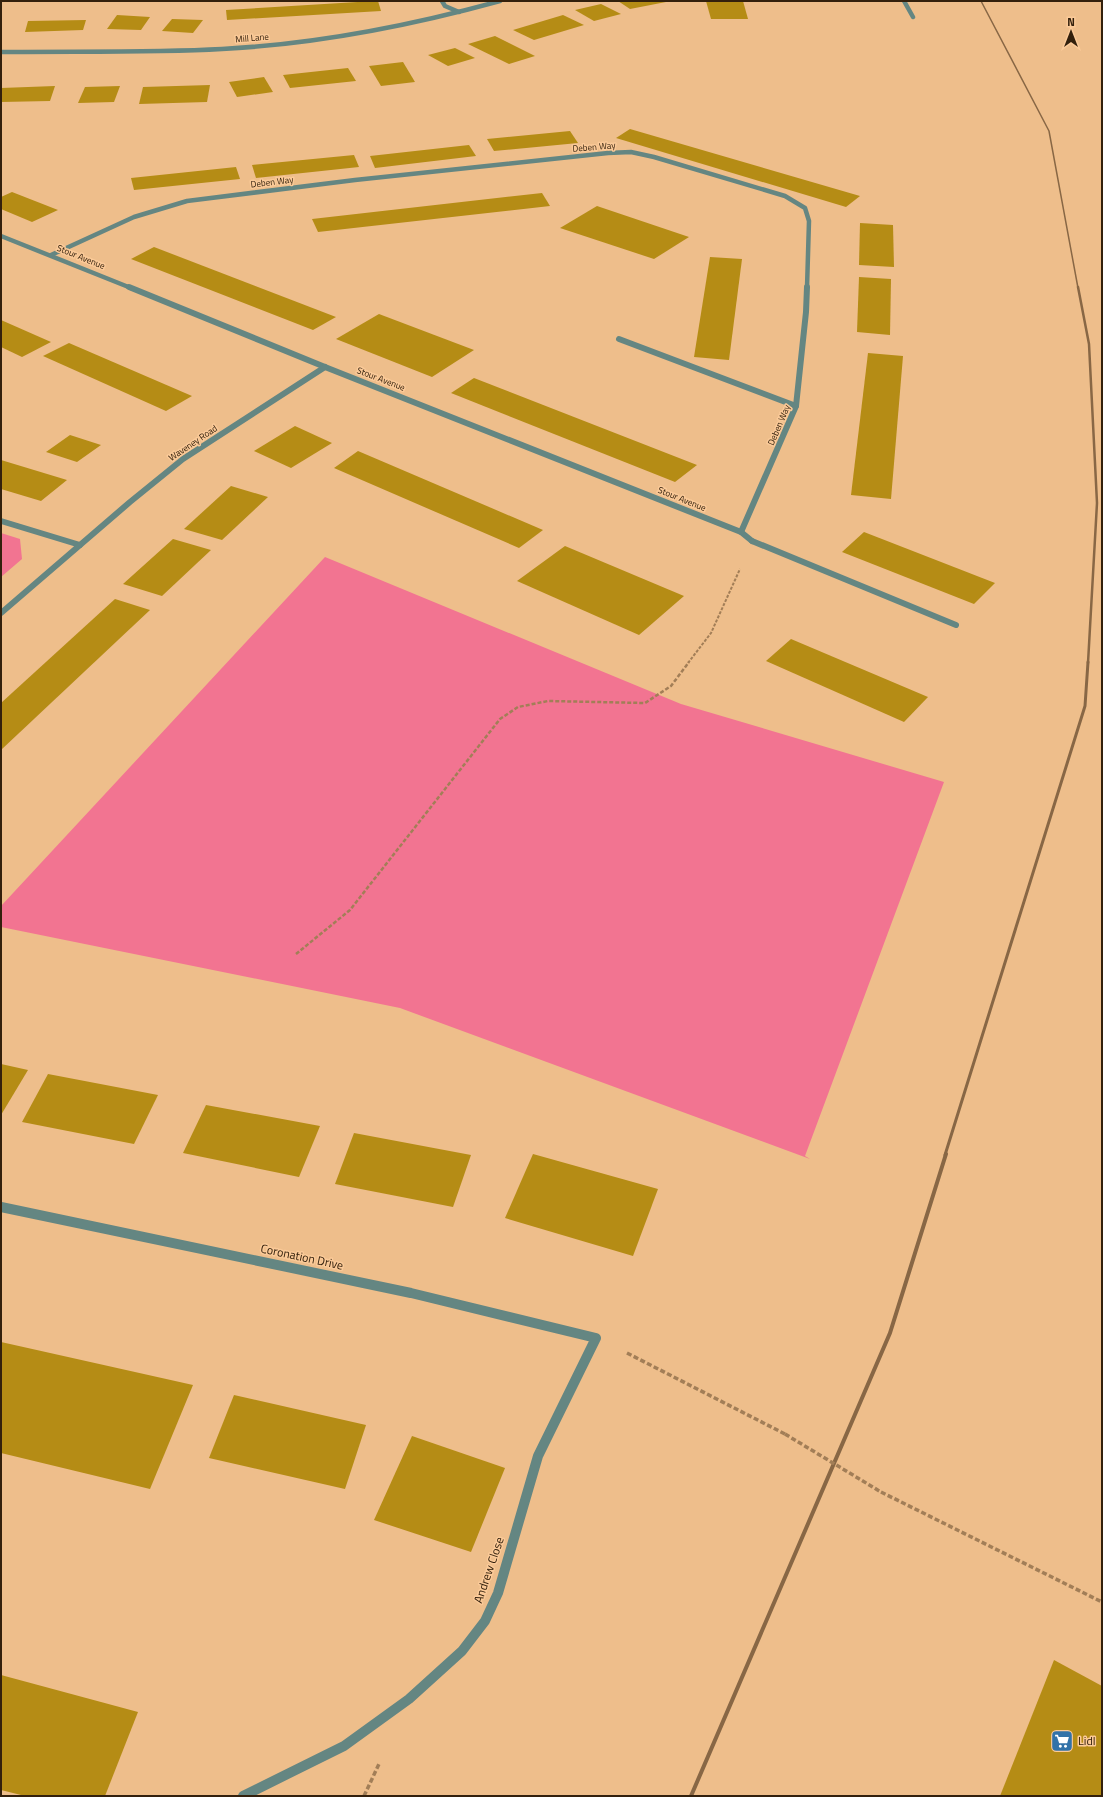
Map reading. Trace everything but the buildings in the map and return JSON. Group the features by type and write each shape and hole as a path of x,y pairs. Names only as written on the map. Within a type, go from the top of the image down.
{"street":[{"path":"442,1 445,6 460,12"},
{"name":"Mill Lane","path":"1,52 147,52 252,46 346,36 390,28 500,1"},
{"path":"904,1 913,17"},
{"name":"Deben Way","path":"51,255 135,216 187,201 499,164 608,153 631,152 786,196 805,208 809,221 806,312 796,406 741,532"},
{"name":"Stour Avenue","path":"1,236 325,367 741,532 752,540 956,625"},
{"path":"619,339 796,406"},
{"name":"Waveney Road","path":"1,612 183,459 325,367"},
{"path":"1,521 80,545"},
{"name":"Coronation Drive","path":"1,1207 411,1293 596,1338"},
{"name":"Andrew Close","path":"243,1796 344,1746 409,1699 462,1651 485,1621 498,1592 538,1456 596,1338"}],"path":[{"path":"296,954 350,910 500,719 518,707 548,701 645,703 671,686 711,633 752,540"},
{"path":"596,1338 785,1434 881,1492 1102,1602"}],"shaded area":[{"path":"1,533 20,539 22,559 1,577"},
{"path":"325,557 681,704 944,782 805,1156 810,1159 400,1008 1,927 1,906"}],"railway":[{"path":"981,1 1049,131 1078,288"},
{"path":"1078,287 1089,344 1097,503 1088,663"},
{"path":"945,1155 1085,706 1088,662"},
{"path":"691,1796 890,1333 946,1154"}],"place":[{"name":"Lidl","path":"1062,1741"}]}
